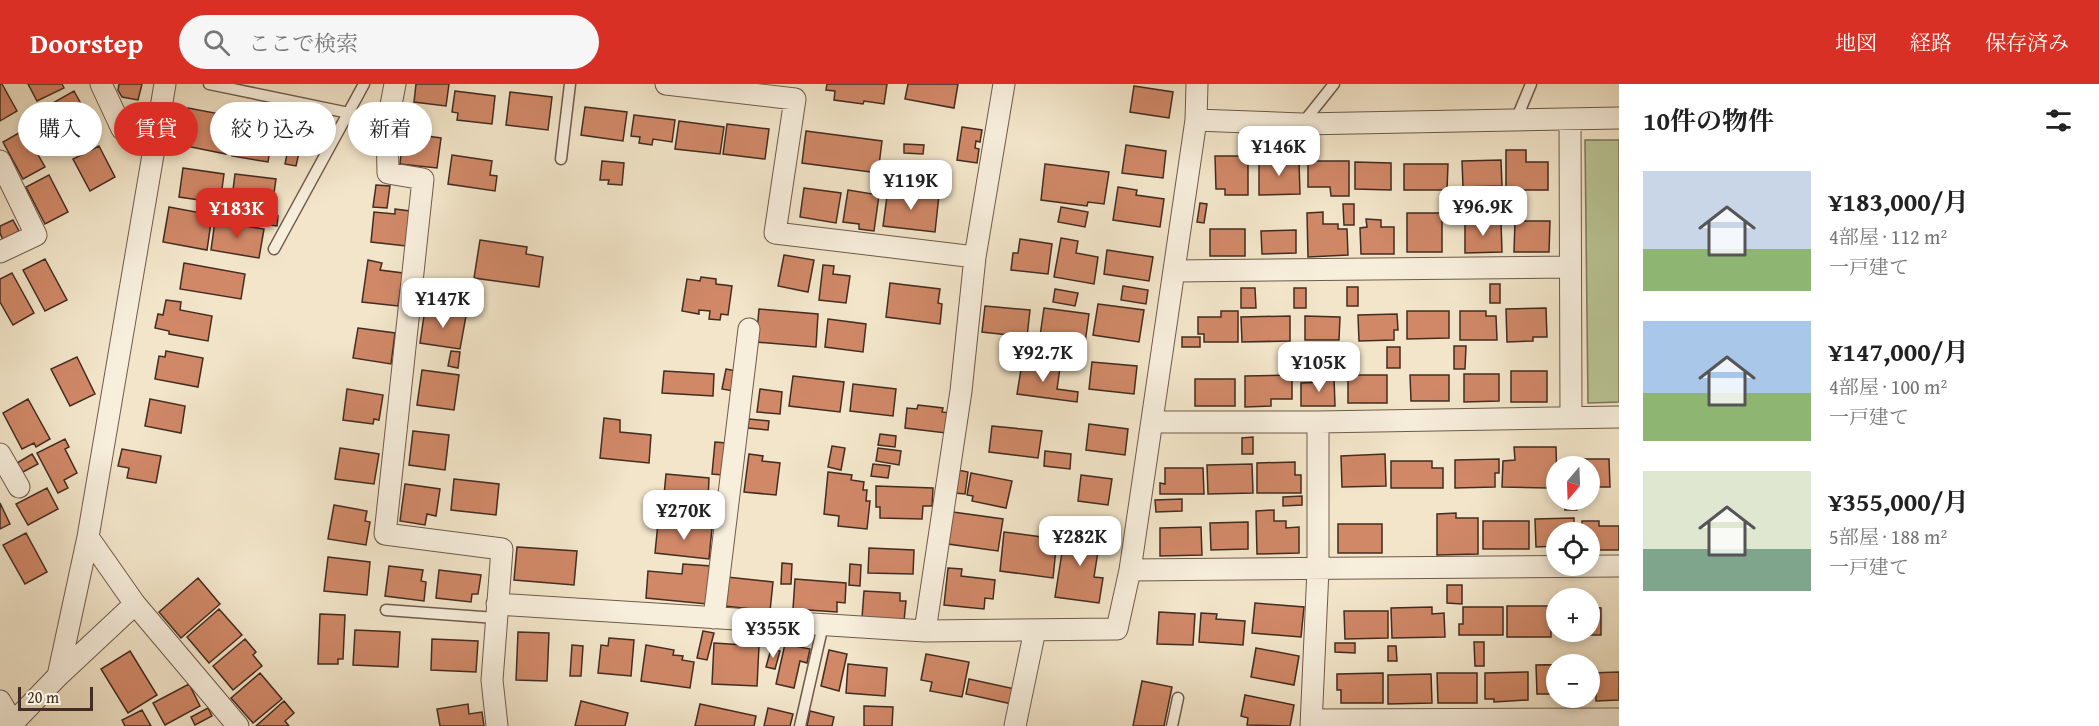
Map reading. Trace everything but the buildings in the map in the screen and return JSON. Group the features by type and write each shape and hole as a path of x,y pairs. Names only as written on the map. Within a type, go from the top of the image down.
{"street":[{"path":"101,84 114,112"},
{"path":"162,102 165,84"},
{"path":"392,102 395,84"},
{"path":"666,84 795,99 775,233 975,257"},
{"path":"925,631 962,391 975,257 1004,84"},
{"path":"496,611 714,618 925,631 1117,629 1130,570 1152,422 1196,120 1197,84"},
{"path":"1196,120 1302,124 1619,118"},
{"path":"1570,120 1571,417"},
{"path":"58,676 88,537 152,156"},
{"path":"388,156 388,173 423,179 386,534 502,549 492,680 497,726"},
{"path":"0,161 36,235 0,252"},
{"path":"1174,271 1570,267"},
{"path":"714,618 749,329"},
{"path":"1152,422 1619,417"},
{"path":"1318,422 1318,569 1312,723 1619,718"},
{"path":"0,454 19,487"},
{"path":"88,537 135,604 238,726"},
{"path":"1130,570 1619,566"},
{"path":"0,701 11,724 58,676 135,604"},
{"path":"1015,726 1035,630"}],"lane":[{"path":"208,84 348,113"},
{"path":"355,102 364,84"},
{"path":"561,159 570,84"},
{"path":"1302,124 1334,84"},
{"path":"1516,120 1531,84"},
{"path":"274,249 348,115"},
{"path":"386,610 496,611"},
{"path":"800,726 823,625"},
{"path":"1172,726 1178,698"}],"green space":[{"path":"1585,140 1619,140 1619,402 1588,403"}]}
